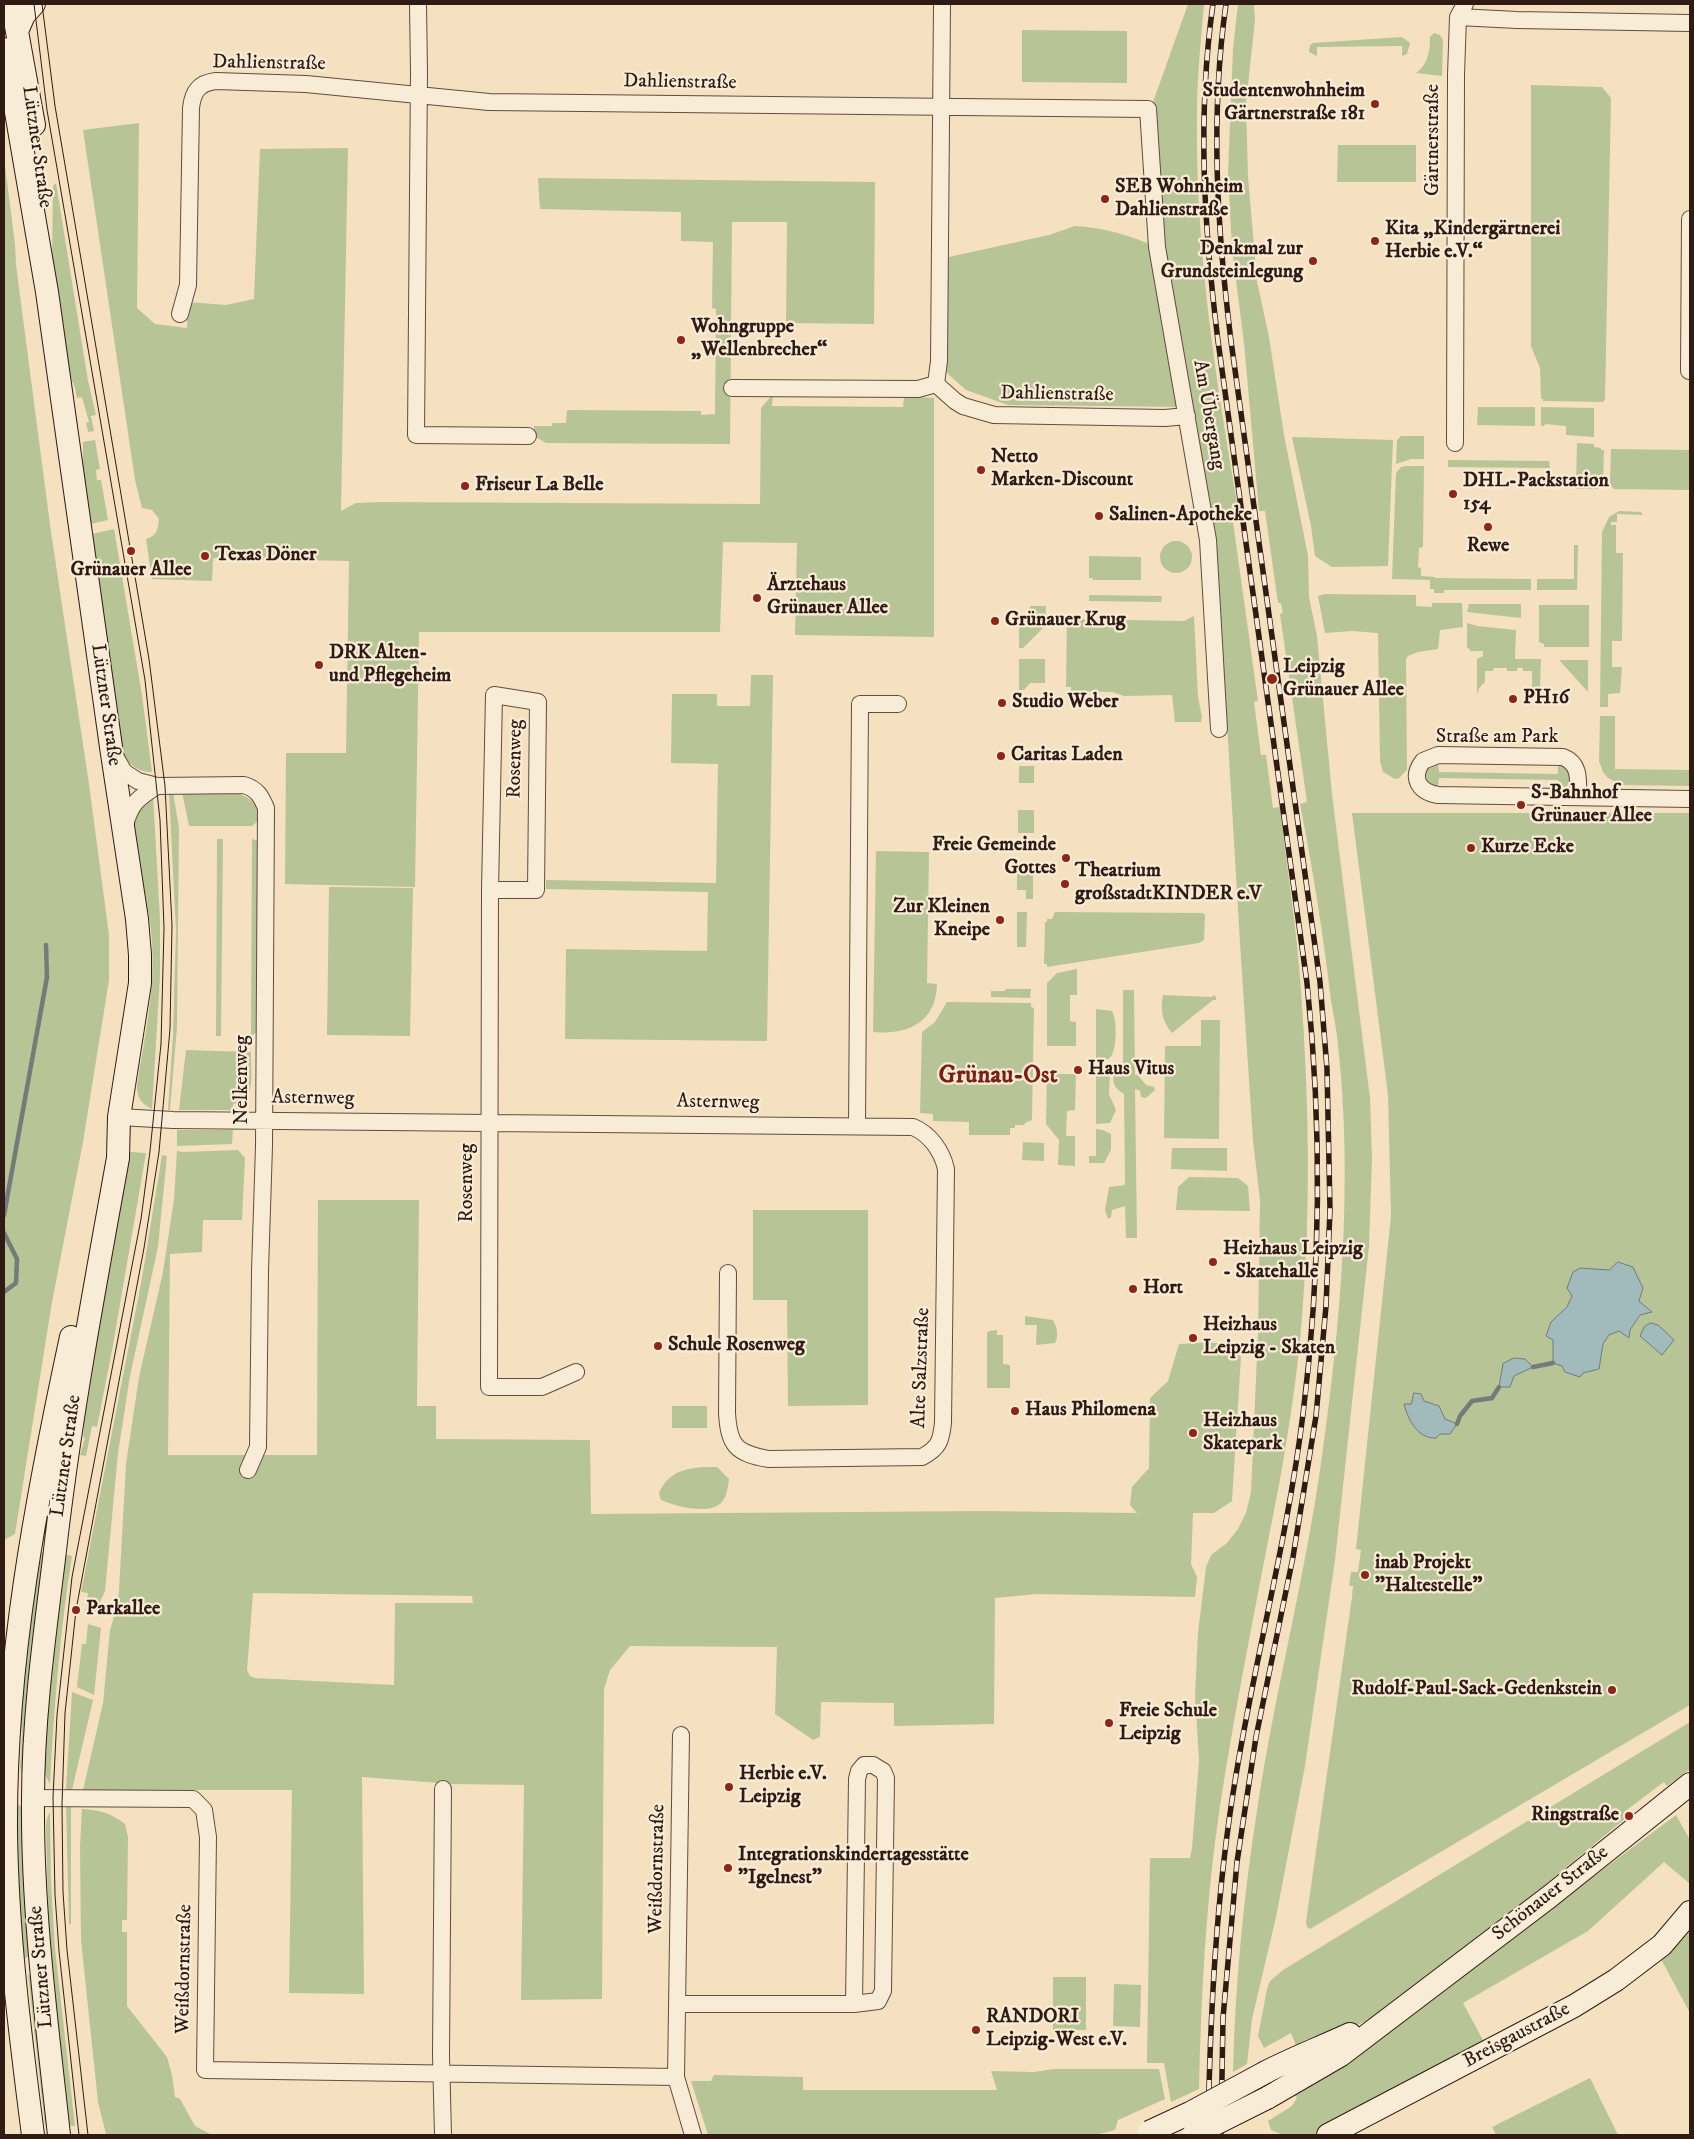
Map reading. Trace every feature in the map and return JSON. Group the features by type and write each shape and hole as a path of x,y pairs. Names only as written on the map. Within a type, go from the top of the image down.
{"main road":[{"name":"Lützner Straße","path":"12,4 18,29 43,183 47,231 47,292"},
{"path":"18,29 24,15 34,4"},
{"name":"Lützner Straße","path":"4,50 47,292 110,747 137,919 140,974 119,1117 118,1158 72,1414 38,1685 33,1798 38,1940 59,2135"},
{"name":"Lützner Straße","path":"33,2135 14,1965 7,1866 7,1767 11,1698 22,1596 53,1421 72,1333 102,1166 119,1117"},
{"name":"Lützner Straße","path":"11,1698 18,1726 17,1785 23,1798 33,1798"},
{"name":"Schönauer Straße","path":"1193,2135 1267,2098 1341,2055 1549,1897 1690,1784"},
{"name":"Breisgaustraße","path":"1328,2135 1539,2025 1616,1980 1662,1944 1690,1912"},
{"name":"Schönauer Straße","path":"1146,2134 1213,2102 1292,2058 1308,2054 1369,2025 1411,2002"}],"street":[{"path":"418,4 416,435 528,436"},
{"path":"732,388 918,389 936,384 939,361 942,4"},
{"name":"Gärtnerstraße","path":"1455,443 1456,75 1459,8 1517,20 1690,23"},
{"name":"Dahlienstraße","path":"180,314 188,285 192,97 197,88 206,82 306,84 499,102 1148,109"},
{"name":"Am Übergang","path":"1148,109 1157,247 1208,540 1219,729"},
{"path":"1689,371 1690,220"},
{"name":"Dahlienstraße","path":"936,384 955,401 964,406 994,415 1165,418 1187,416"},
{"name":"Rosenweg","path":"490,890 536,890 538,702 494,696 490,890 489,1387 542,1387 576,1372"},
{"path":"857,1125 860,704 898,704"},
{"name":"Nelkenweg","path":"110,747 124,772 138,781 157,786 244,785 259,793 266,808 264,1120 258,1447 248,1470"},
{"name":"Straße am Park","path":"1578,797 1576,770 1573,763 1563,758 1438,755 1423,761 1418,771 1418,782 1422,790 1438,795 1690,799"},
{"path":"124,830 130,808 142,795 157,786"},
{"name":"Asternweg","path":"119,1117 154,1119 857,1125"},
{"name":"Alte Salzstraße","path":"728,1273 728,1433 737,1447 747,1455 768,1459 922,1457 934,1451 942,1437 943,1423 945,1163 937,1147 918,1129 908,1126 857,1125"},
{"name":"Weißdornstraße","path":"680,1735 676,2077 694,2135"},
{"path":"677,2004 854,2004 878,2001 883,1991 886,1778 884,1771 873,1765 864,1765 859,1771 857,1778 854,2004"},
{"path":"442,2135 443,1789"},
{"name":"Weißdornstraße","path":"33,1798 193,1799 204,1810 208,1838 205,2070 676,2077"}],"green space":[{"path":"1188,4 1204,4 1198,72 1197,114 1197,165 1203,265 1222,415 1239,514 1232,515 1258,701 1254,702 1261,755 1266,755 1273,808 1280,807 1294,922 1306,1072 1308,1195 1302,1317 1293,1396 1281,1474 1234,1723 1215,1841 1205,1947 1199,2089 1171,2102 1164,2063 1147,2063 1150,1858 1190,1858 1192,1848 1199,1760 1195,1696 1198,1633 1206,1567 1211,1555 1227,1543 1238,1529 1246,1513 1251,1492 1258,1333 1260,1200 1253,1141 1218,572 1210,501 1165,256 1156,108 1153,102"},
{"path":"1238,4 1254,5 1255,20 1246,103 1248,177 1257,281 1269,337 1284,435 1308,556 1309,597 1317,636 1332,794 1370,1098 1372,1158 1369,1246 1335,1560 1305,1766 1276,1917 1252,2019 1247,2064 1233,2072 1238,1971 1244,1904 1265,1760 1308,1543 1322,1456 1335,1354 1345,1199 1345,1148 1337,1039 1325,951 1300,804 1307,802 1280,614 1283,613 1281,603 1278,603 1265,511 1259,511 1244,343 1232,249 1228,174 1233,49"},
{"path":"1022,30 1127,31 1127,83 1022,82"},
{"path":"1434,33 1440,35 1443,40 1442,76 1416,73 1426,62 1429,53 1430,37"},
{"path":"1402,37 1410,43 1407,54 1402,56 1402,46 1317,47 1317,56 1309,52 1310,45 1313,43"},
{"path":"1531,85 1602,87 1611,98 1605,399 1603,402 1543,401 1541,399 1540,368 1531,346"},
{"path":"139,123 137,308 155,324 187,328 188,302 226,305 254,299 260,149 348,148 341,511 356,503 381,502 760,504 761,408 773,394 772,406 903,407 904,396 934,398 934,637 795,635 797,543 723,542 720,632 419,632 415,887 285,884 286,753 346,753 349,561 213,558 212,581 152,579 146,539 153,536 156,532 159,519 152,510 142,508 135,480 83,130"},
{"path":"1338,145 1416,145 1416,182 1337,182"},
{"path":"4,158 51,532 89,784 109,935 109,980 83,1142 52,1302 15,1534 4,1540"},
{"path":"538,178 875,182 874,324 786,323 787,222 732,222 730,444 546,443 534,436 534,426 552,426 552,423 566,423 567,410 701,411 701,415 715,414 716,309 712,308 713,242 681,241 681,212 540,209"},
{"path":"56,183 88,381 96,415 91,416 94,431 88,432 86,423 89,422 82,397 77,398 67,368 52,263 53,186"},
{"path":"1075,226 1117,233 1157,247 1185,407 1008,405 966,390 949,375 939,361 940,259 1049,235"},
{"path":"1478,407 1535,407 1535,426 1477,425"},
{"path":"1541,407 1594,408 1594,437 1566,435 1566,426 1545,424 1541,426"},
{"path":"1401,436 1424,436 1424,459 1411,459 1396,464 1397,440"},
{"path":"1292,437 1393,440 1388,566 1332,567 1315,556 1311,526"},
{"path":"95,440 100,469 96,470 97,480 101,480 108,520 90,524 83,492 83,442"},
{"path":"1577,443 1594,444 1594,447 1604,450 1603,484 1598,486 1598,489 1576,489"},
{"path":"1611,449 1690,450 1690,490 1614,489 1610,485"},
{"path":"1448,460 1549,461 1550,468 1448,467"},
{"path":"1424,466 1423,547 1419,548 1418,567 1421,568 1421,576 1435,578 1531,579 1531,590 1444,590 1444,593 1434,593 1434,589 1430,589 1430,580 1392,579 1396,473 1401,467"},
{"path":"1619,511 1641,512 1643,515 1617,514 1617,522 1611,522 1611,525 1616,525 1616,553 1623,553 1622,641 1612,641 1612,667 1622,667 1620,693 1608,694 1608,707 1600,707 1602,532 1609,517"},
{"path":"114,529 142,695 152,772 135,768 124,755 122,756 92,534"},
{"path":"1176,541 1187,546 1192,557 1187,568 1176,573 1165,568 1160,557 1165,546"},
{"path":"1574,545 1578,545 1577,590 1537,590 1537,579 1574,579"},
{"path":"1089,556 1141,557 1141,580 1093,580 1089,578"},
{"path":"1325,594 1416,595 1416,606 1432,607 1432,603 1462,603 1463,627 1440,630 1438,649 1418,652 1408,656 1406,659 1407,770 1399,778 1395,779 1383,772 1380,761 1378,633 1352,631 1325,633 1318,596"},
{"path":"1089,595 1162,596 1161,602 1089,601"},
{"path":"1469,604 1521,604 1521,618 1467,612"},
{"path":"1539,605 1589,605 1589,647 1544,647 1544,644 1539,642"},
{"path":"1030,606 1046,606 1045,626 1023,648 1019,648 1019,618 1030,618"},
{"path":"1194,616 1201,722 1175,722 1172,695 1124,696 1113,692 1071,691 1071,687 1066,687 1067,619 1184,621"},
{"path":"1467,623 1477,626 1516,630 1515,659 1541,659 1540,688 1532,688 1532,671 1523,671 1523,668 1517,668 1517,671 1507,671 1507,668 1494,668 1493,671 1485,671 1485,682 1479,688 1477,695 1477,659 1483,656 1483,651 1470,651 1467,648"},
{"path":"1019,659 1045,659 1045,683 1030,683 1024,690 1019,690"},
{"path":"1559,660 1588,660 1588,692"},
{"path":"751,675 773,675 767,1041 565,1039 566,949 707,951 708,892 546,889 546,880 716,883 718,764 671,763 672,694 717,694 717,706 750,706"},
{"path":"1600,716 1615,716 1615,769 1690,770 1690,786 1622,785 1608,778 1603,772 1599,761"},
{"path":"1438,762 1439,772 1558,774 1558,764 1567,768 1571,777 1567,786 1558,789 1558,780 1439,778 1438,788 1428,783 1426,774 1428,766"},
{"path":"1019,766 1034,766 1034,783 1019,783"},
{"path":"218,791 241,795 251,800 257,808 259,820 252,826 189,826 182,792"},
{"path":"169,792 173,792 179,828 177,1027 170,1110 168,1110 173,1035 176,931"},
{"path":"153,795 160,919 160,976 152,1109 142,1102 137,1089 149,1013 153,958 148,910 136,849 133,819 136,809"},
{"path":"1018,810 1034,810 1034,833 1018,833"},
{"path":"1352,813 1690,813 1690,1705 1310,1929 1307,1927 1306,1922 1352,1597 1353,1586 1349,1586 1351,1572 1358,1572 1361,1550 1356,1549 1391,1216 1388,1095"},
{"path":"217,839 223,839 221,1036 216,1036"},
{"path":"252,839 259,841 257,1032 251,1036"},
{"path":"876,851 929,852 927,983 937,984 935,997 932,1008 926,1017 909,1028 898,1031 873,1032"},
{"path":"1017,862 1033,862 1033,899 1026,899 1026,890 1017,890"},
{"path":"329,887 413,888 410,1036 327,1035"},
{"path":"1017,912 1027,912 1026,947 1017,947"},
{"path":"1055,912 1203,913 1205,915 1204,940 1199,943 1047,967 1047,964 1044,964 1045,922 1047,922 1047,919 1052,919"},
{"path":"1077,969 1077,995 1070,995 1070,1021 1076,1022 1076,1046 1047,1046 1047,983 1057,973"},
{"path":"1005,989 1031,989 1030,998 991,997 991,991 1005,991"},
{"path":"1123,990 1134,990 1135,1075 1138,1075 1146,1085 1154,1087 1155,1090 1146,1098 1141,1097 1140,1091 1135,1089 1137,1238 1126,1238 1125,1206 1112,1210 1111,1217 1108,1219 1105,1210 1109,1187 1125,1185 1124,1094 1116,1088 1113,1082 1117,1070 1120,1066 1123,1067"},
{"path":"1163,995 1212,997 1214,995 1216,1000 1213,1000 1172,1033 1163,1015"},
{"path":"947,1002 1031,1003 1031,1007 1034,1008 1032,1120 1024,1125 1015,1125 1015,1128 1010,1128 1010,1135 969,1135 969,1122 933,1121 933,1114 920,1113 922,1032 935,1022"},
{"path":"1096,1009 1112,1011 1114,1015 1116,1036 1114,1051 1105,1060 1096,1060"},
{"path":"1201,1020 1220,1020 1219,1139 1164,1138 1165,1046 1201,1046"},
{"path":"186,1050 251,1052 251,1084 246,1098 241,1102 233,1104 233,1110 179,1110"},
{"path":"1096,1066 1103,1066 1110,1071 1109,1094 1116,1110 1110,1123 1096,1124"},
{"path":"1047,1074 1076,1074 1075,1110 1067,1111 1066,1136 1075,1136 1075,1166 1058,1165 1059,1140 1046,1124"},
{"path":"1096,1129 1111,1134 1111,1150 1104,1163 1089,1163 1089,1156 1096,1156"},
{"path":"177,1130 233,1130 232,1144 177,1146"},
{"path":"1023,1142 1044,1143 1044,1161 1022,1160"},
{"path":"1172,1148 1227,1148 1227,1171 1171,1169"},
{"path":"238,1150 245,1158 242,1220 203,1220 202,1252 170,1254 168,1455 317,1455 318,1200 419,1200 417,1406 436,1406 436,1439 590,1440 591,1514 983,1511 1137,1513 1130,1505 1132,1487 1149,1468 1150,1398 1168,1381 1179,1344 1205,1342 1229,1346 1241,1357 1232,1501 1214,1513 1193,1513 1191,1564 1197,1577 1195,1597 1037,1594 995,1598 994,1724 894,1726 894,1703 821,1702 820,1737 813,1740 775,1714 777,1647 630,1646 610,1670 604,1689 602,1999 521,2000 524,1785 452,1784 362,1777 364,1994 289,1993 292,1790 83,1790 103,1703 110,1630 117,1607 126,1464 139,1377 163,1272 174,1199 177,1151","holes":["253,1593 472,1596 473,1603 395,1603 394,1685 255,1678 250,1676 247,1670"]},
{"path":"131,1152 146,1153 97,1427 92,1426 86,1456 80,1455 85,1438 83,1437 84,1420 79,1419 127,1154"},
{"path":"162,1155 167,1156 158,1247 130,1376 118,1453 105,1591 94,1615 85,1614 88,1593 81,1592 142,1278"},
{"path":"1189,1177 1238,1178 1248,1186 1250,1211 1176,1210 1178,1187"},
{"path":"753,1210 868,1210 868,1405 788,1406 787,1300 753,1300"},
{"path":"1025,1316 1053,1320 1057,1331 1055,1343 1036,1345 1037,1325 1025,1325"},
{"path":"997,1330 997,1335 1003,1335 1003,1364 1010,1365 1010,1388 987,1388 987,1333"},
{"path":"672,1406 707,1406 707,1428 672,1428"},
{"path":"717,1467 729,1479 725,1497 717,1506 701,1509 675,1505 661,1500 659,1493 669,1478 691,1469"},
{"path":"37,1551 48,1553 23,1778 20,1767 22,1733 17,1706"},
{"path":"62,1554 72,1556 58,1670 50,1784 43,1771"},
{"path":"88,1624 101,1628 94,1695 77,1687 82,1644 86,1644"},
{"path":"72,1692 93,1700 72,1790 66,1789"},
{"path":"1690,1722 1690,1769 1667,1786 1664,1782 1624,1812 1627,1817 1504,1919 1370,2019 1314,2046 1307,2039 1296,2046 1291,2033 1264,2048 1258,2036 1267,1989 1270,1981 1283,1970"},
{"path":"66,1804 71,1804 71,1924 69,1925"},
{"path":"16,1805 23,1806 32,1955 25,1958 20,1939"},
{"path":"82,1809 105,1813 125,1824 128,1837 127,1920 122,1920 122,1932 127,1932 127,2006 167,2057 175,2097 180,2099 195,2126 212,2135 106,2134 98,2102 81,1940 80,1847"},
{"path":"50,1812 51,1882 55,1949 75,2126 66,2125 48,1915 46,1826"},
{"path":"1676,1815 1690,1840 1690,1884 1664,1862 1588,1931 1463,2003 1484,2042 1328,2125 1313,2135 1283,2135 1271,2130 1268,2121 1292,2106 1297,2098 1292,2092 1566,1897"},
{"path":"1690,1912 1690,2013 1656,1950"},
{"path":"34,1974 51,2125 45,2125 28,1975"},
{"path":"1053,1977 1086,1977 1086,2030 1053,2030"},
{"path":"1114,1984 1141,1985 1140,2027 1113,2026"},
{"path":"1053,2069 1159,2069 1165,2099 1118,2120 1115,2130 1095,2135 708,2135 691,2081 711,2081 714,2075 803,2077 803,2090 997,2090 991,2071 1034,2072"},
{"path":"1590,2078 1618,2135 1496,2135 1492,2127"}],"water":[{"path":"1618,1262 1633,1267 1643,1288 1639,1301 1652,1312 1640,1315 1630,1330 1629,1338 1619,1331 1609,1335 1603,1344 1599,1369 1583,1373 1580,1377 1565,1372 1562,1366 1553,1363 1553,1340 1546,1336 1551,1322 1567,1307 1572,1296 1567,1288 1573,1272 1580,1268 1609,1270"},
{"path":"1651,1323 1658,1325 1674,1340 1662,1355 1640,1336 1644,1327"},
{"path":"1514,1358 1525,1359 1533,1367 1514,1376 1510,1387 1499,1387 1503,1364"},
{"path":"1414,1393 1421,1394 1424,1401 1439,1406 1445,1419 1457,1424 1450,1434 1440,1434 1436,1438 1419,1432 1411,1422 1404,1404 1411,1404"}],"waterway":[{"path":"4,1215 47,977 46,945"},
{"path":"4,1233 17,1259 16,1283 4,1292"},
{"path":"1533,1367 1553,1363"},
{"path":"1457,1424 1460,1416 1472,1401 1492,1398 1499,1387"}],"tram line":[{"path":"34,4 47,110 145,680 160,820 164,928 161,1044 141,1219 72,1577 57,1715 53,1797 55,1895 59,1951 79,2135"},
{"path":"42,4 55,106 149,659 165,786 172,925 170,1029 159,1152 144,1248 76,1610 65,1713 62,1805 63,1892 67,1950 88,2135"}],"railway":[{"path":"1208,2135 1212,1999 1223,1864 1244,1730 1297,1460 1309,1360 1316,1252 1317,1198 1315,1091 1307,983 1218,341 1209,257 1204,172 1204,130 1205,88 1213,4"},
{"path":"1221,2135 1223,2018 1237,1862 1256,1737 1293,1557 1316,1416 1326,1306 1330,1210 1327,1069 1320,982 1231,341 1222,257 1217,172 1217,130 1218,88 1226,4"}],"place":[{"name":"Studentenwohnheim Gärtnerstraße 181","path":"1375,104"},
{"name":"SEB Wohnheim Dahlienstraße","path":"1105,199"},
{"name":"Kita „Kindergärtnerei Herbie e.V.“","path":"1375,241"},
{"name":"Denkmal zur Grundsteinlegung","path":"1313,261"},
{"name":"Wohngruppe „Wellenbrecher“","path":"681,340"},
{"name":"Netto Marken-Discount","path":"981,470"},
{"name":"Friseur La Belle","path":"465,486"},
{"name":"DHL-Packstation 154","path":"1453,494"},
{"name":"Salinen-Apotheke","path":"1099,516"},
{"name":"Rewe","path":"1488,527"},
{"name":"Grünauer Allee","path":"131,551"},
{"name":"Texas Döner","path":"205,556"},
{"name":"Ärztehaus Grünauer Allee","path":"757,598"},
{"name":"Grünauer Krug","path":"995,621"},
{"name":"DRK Alten- und Pflegeheim","path":"319,665"},
{"name":"Leipzig Grünauer Allee","path":"1272,679"},
{"name":"PH16","path":"1513,699"},
{"name":"Studio Weber","path":"1002,703"},
{"name":"Caritas Laden","path":"1001,756"},
{"name":"S-Bahnhof Grünauer Allee","path":"1521,805"},
{"name":"Kurze Ecke","path":"1471,848"},
{"name":"Freie Gemeinde Gottes","path":"1066,858"},
{"name":"Theatrium großstadtKINDER e.V","path":"1065,884"},
{"name":"Zur Kleinen Kneipe","path":"1000,920"},
{"name":"Haus Vitus","path":"1078,1070"},
{"name":"Heizhaus Leipzig - Skatehalle","path":"1213,1262"},
{"name":"Hort","path":"1133,1289"},
{"name":"Heizhaus Leipzig - Skaten","path":"1193,1338"},
{"name":"Schule Rosenweg","path":"658,1346"},
{"name":"Haus Philomena","path":"1015,1411"},
{"name":"Heizhaus Skatepark","path":"1193,1433"},
{"name":"inab Projekt \"Haltestelle\"","path":"1365,1575"},
{"name":"Parkallee","path":"76,1610"},
{"name":"Rudolf-Paul-Sack-Gedenkstein","path":"1612,1690"},
{"name":"Freie Schule Leipzig","path":"1109,1723"},
{"name":"Herbie e.V. Leipzig","path":"729,1787"},
{"name":"Ringstraße","path":"1629,1816"},
{"name":"Integrationskindertagesstätte \"Igelnest\"","path":"728,1868"},
{"name":"RANDORI Leipzig-West e.V.","path":"976,2030"}],"district":[{"name":"Grünau-Ost","path":"998,1077"}]}
